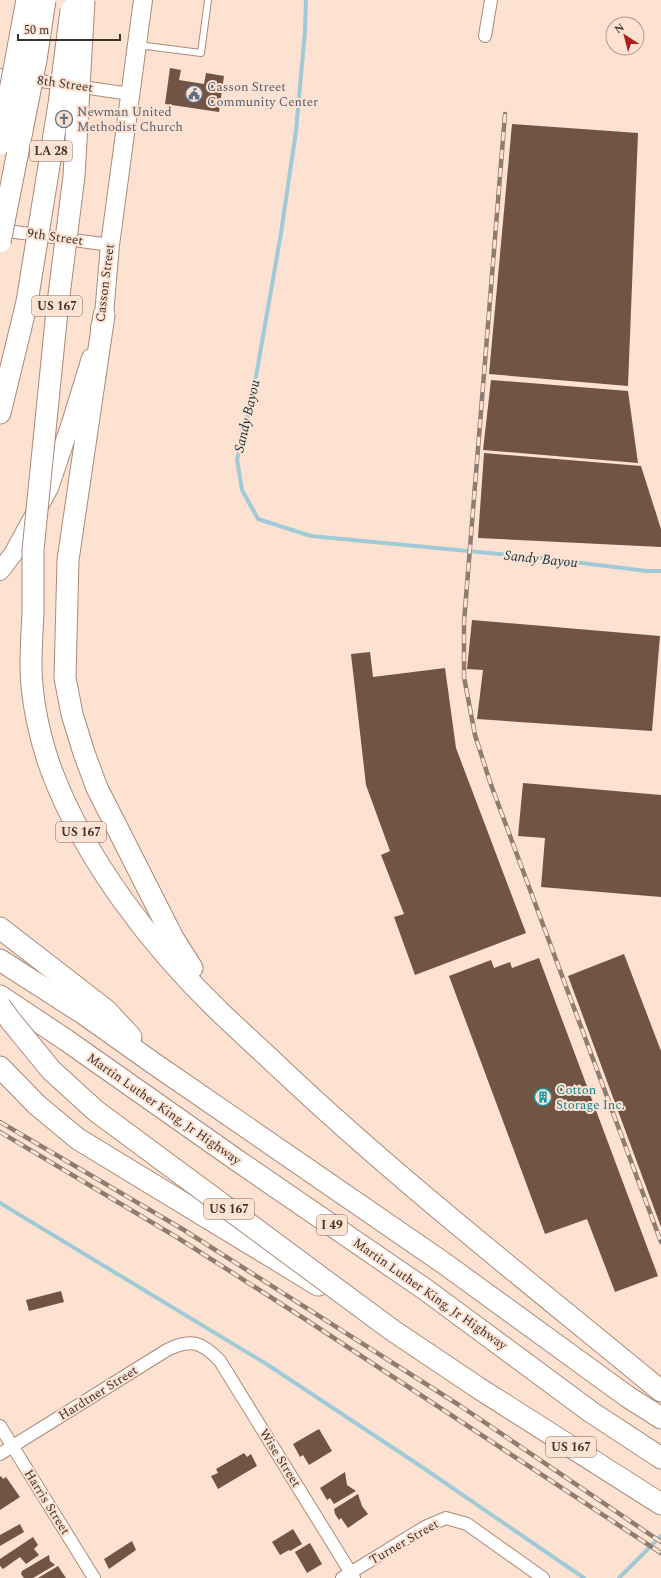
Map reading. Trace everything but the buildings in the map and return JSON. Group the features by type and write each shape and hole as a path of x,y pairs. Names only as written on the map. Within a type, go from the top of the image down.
{"highway":[{"path":"0,144 27,0"},
{"path":"0,242 36,60 45,0"},
{"name":"LA 28","path":"0,413 27,302 59,104 72,0"},
{"name":"US 167","path":"84,0 74,176 57,311 32,550 33,613 31,667 39,732 51,770 68,811 117,892 155,941 220,1012 314,1101 401,1177 661,1391"},
{"path":"104,315 68,560 65,678 74,720 97,788 173,938 220,1012"},
{"path":"0,928 106,1010 156,1065"},
{"name":"I 49","path":"0,960 84,1014 445,1264 628,1397 661,1418"},
{"name":"Martin Luther King, Jr Highway","path":"0,996 66,1040 426,1290 591,1412 661,1458"},
{"name":"US 167","path":"0,1006 51,1070 96,1111 392,1330 480,1389 661,1504"},
{"path":"0,1021 28,1034 170,1113"},
{"path":"0,1067 37,1105 78,1139 392,1330"}],"main road":[{"name":"Casson Street","path":"0,571 13,554 49,488 104,315 110,245 143,0"}],"street":[{"path":"485,36 491,0"},
{"name":"8th Street","path":"0,75 130,94"},
{"name":"9th Street","path":"0,230 110,245"},
{"name":"Hardtner Street","path":"0,1454 167,1350 178,1344 189,1342 200,1344"},
{"name":"Wise Street","path":"200,1344 211,1351 220,1361 349,1576"},
{"name":"Harris Street","path":"0,1426 94,1578"},
{"name":"Turner Street","path":"349,1576 425,1527 446,1518 466,1524 543,1578"}],"lane":[{"path":"137,45 201,53 208,0"}],"waterway":[{"name":"Sandy Bayou","path":"306,0 305,31 296,131 281,233 254,388 237,460 242,490 258,519 311,536 541,558 647,571 661,571"},
{"path":"0,1203 268,1365 419,1465 584,1578"},
{"path":"619,1578 661,1536"}],"railway":[{"path":"505,114 464,622 464,677 475,735 490,782 661,1242"},
{"path":"0,1122 184,1230 459,1405 661,1542"},
{"path":"0,1132 178,1238 308,1321 661,1553"}],"place":[{"name":"Casson Street Community Center","path":"194,94"},
{"name":"Newman United Methodist Church","path":"64,119"},
{"name":"Cotton Storage Inc.","path":"543,1097"}]}
